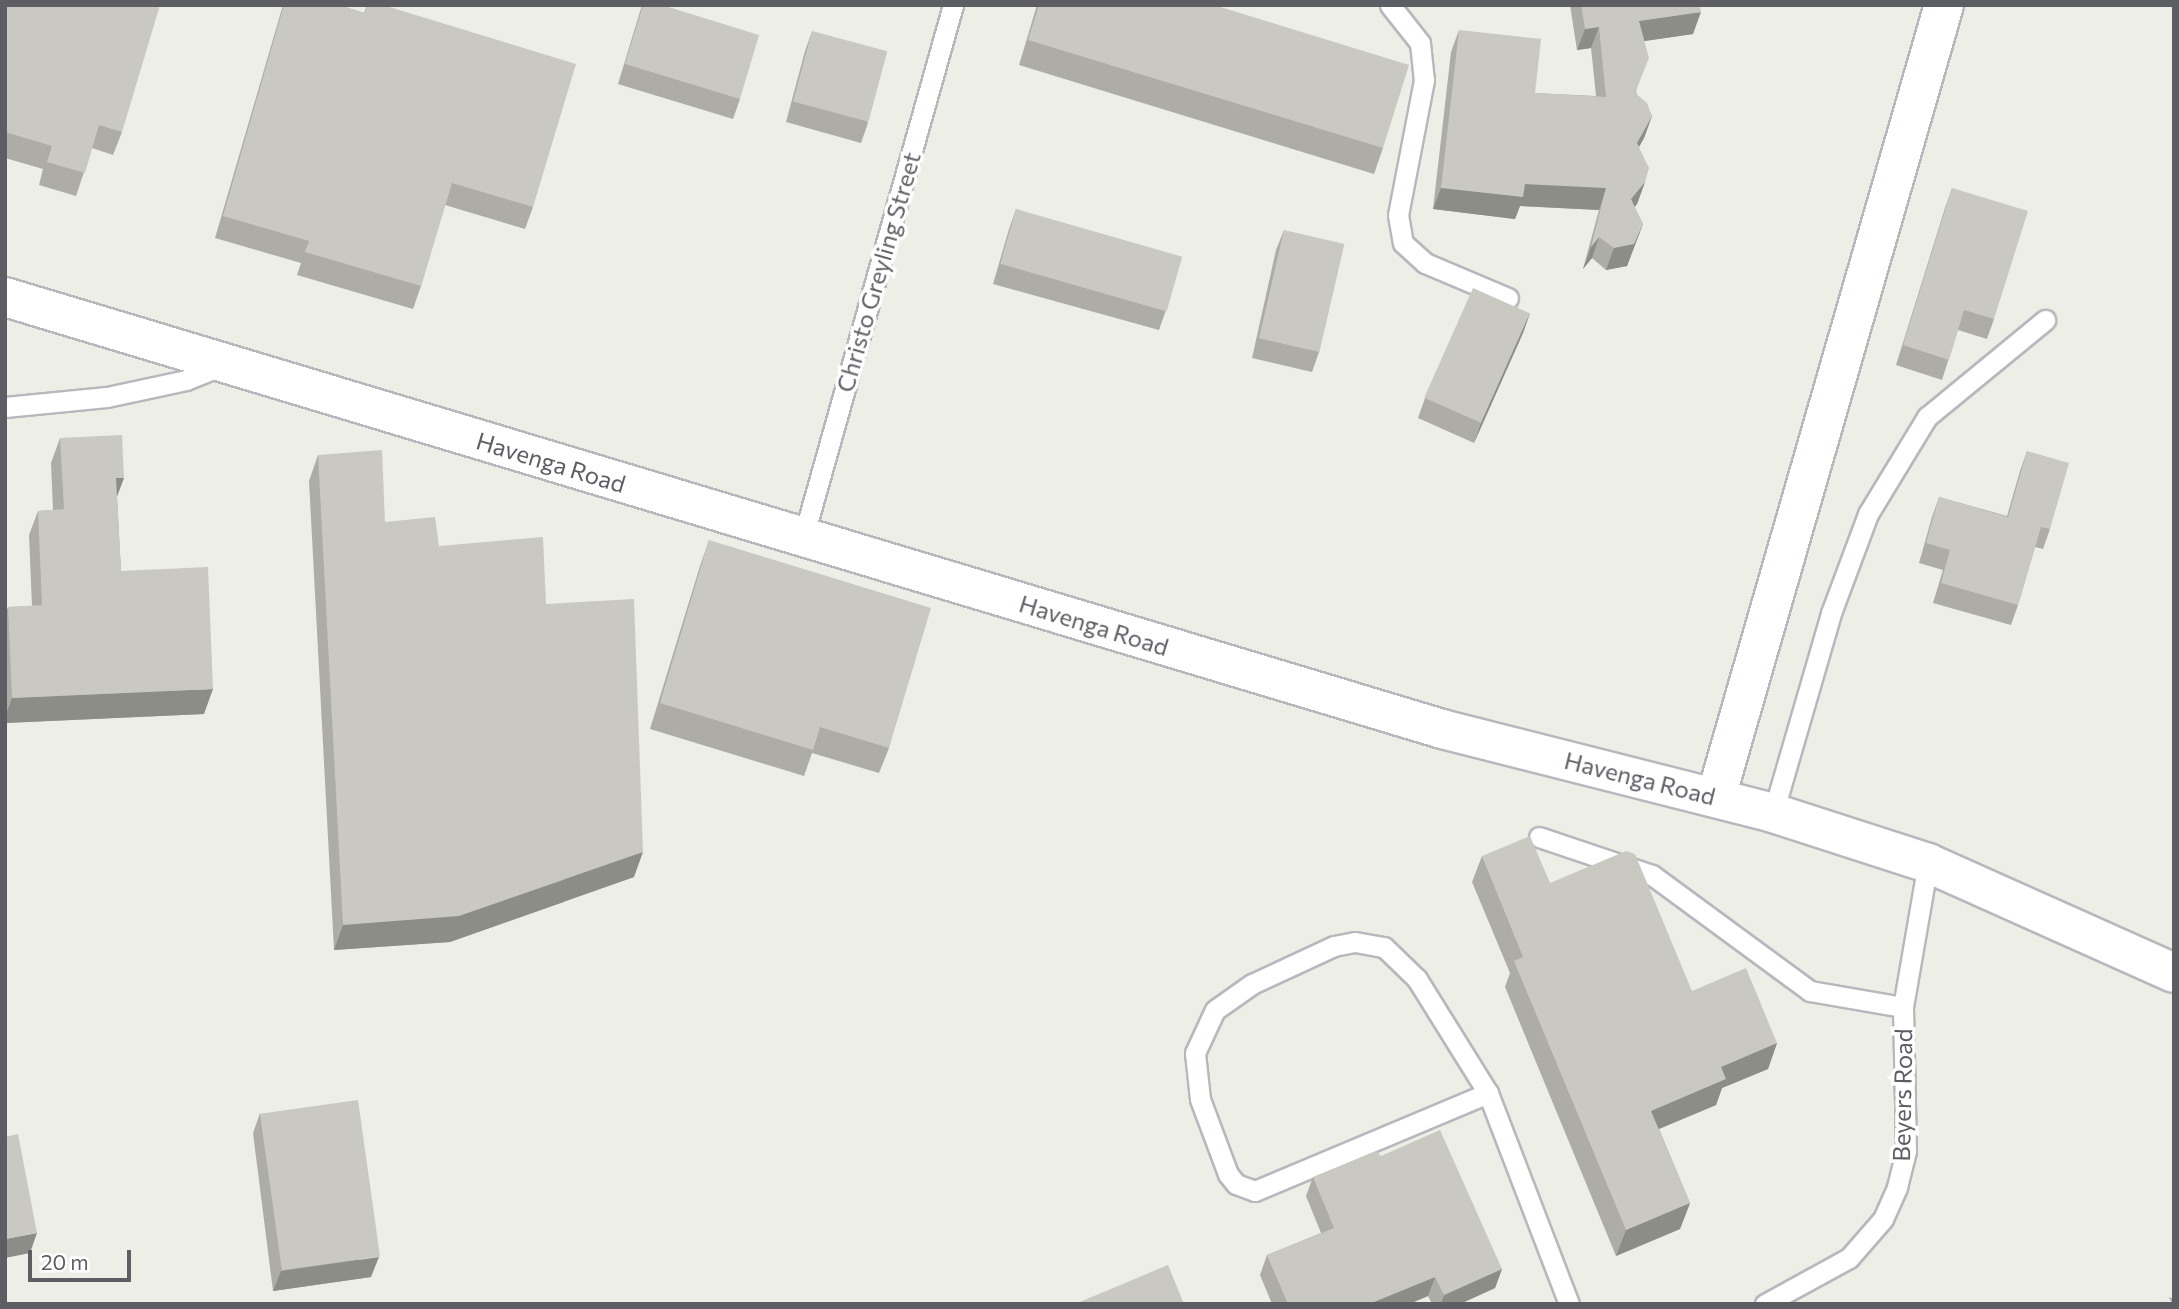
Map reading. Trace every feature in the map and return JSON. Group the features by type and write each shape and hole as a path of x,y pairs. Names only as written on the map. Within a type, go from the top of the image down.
{"street":[{"path":"1716,797 1944,5"},
{"name":"Havenga Road","path":"5,297 1442,729 1773,813 1928,863 2174,973"}],"lane":[{"name":"Christo Greyling Street","path":"803,538 953,5"},
{"path":"1390,5 1420,43 1424,80 1398,215 1403,243 1425,263 1508,298"},
{"path":"1773,813 1831,612 1868,514 1927,417 2045,320"},
{"path":"5,407 144,390 225,364"},
{"path":"1539,837 1652,875 1810,991 1903,1007"},
{"name":"Beyers Road","path":"1765,1304 1849,1258 1883,1219 1906,1150 1903,1007 1928,863"},
{"path":"1488,1093 1255,1191 1236,1184 1228,1174 1200,1100 1195,1054 1206,1022 1231,996 1334,946 1369,943 1398,957 1417,979 1488,1093 1569,1304"}],"building":[{"path":"5,5 160,5 122,132 99,125 85,173 47,162 52,146 5,132"},
{"path":"284,5 339,5 365,13 367,5 383,5 576,64 533,207 452,183 421,286 305,252 309,241 223,216"},
{"path":"643,5 662,5 759,35 740,99 625,64"},
{"path":"1039,5 1214,5 1409,65 1383,148 1028,40"},
{"path":"1581,5 1700,5 1701,12 1639,21 1649,58 1635,93 1647,103 1652,116 1637,143 1649,168 1645,182 1631,199 1643,224 1634,244 1614,248 1599,237 1591,247 1606,188 1525,184 1523,197 1441,188 1459,30 1541,39 1535,93 1606,97 1599,27 1585,29"},
{"path":"812,31 887,51 868,122 793,102"},
{"path":"1952,188 2028,211 1994,319 1964,310 1949,360 1903,345"},
{"path":"1016,209 1182,257 1167,311 1000,264"},
{"path":"1284,230 1344,244 1319,352 1259,338"},
{"path":"1473,288 1530,313 1481,423 1424,398"},
{"path":"122,435 124,478 116,478 121,571 208,567 213,689 12,698 8,607 42,605 38,511 64,509 60,438"},
{"path":"382,450 385,522 435,517 439,546 543,537 546,604 634,599 643,852 459,916 343,925 318,455"},
{"path":"2027,451 2069,463 2050,529 2041,527 2018,605 1941,583 1950,550 1926,543 1939,497 2008,517"},
{"path":"709,540 931,608 889,748 820,727 813,750 660,703"},
{"path":"1530,836 1550,883 1626,851 1635,854 1692,991 1746,968 1777,1043 1721,1067 1726,1079 1651,1111 1690,1203 1626,1230 1514,961 1523,957 1482,856"},
{"path":"358,1100 380,1256 282,1270 260,1114"},
{"path":"1440,1130 1502,1269 1444,1295 1435,1277 1369,1304 1288,1304 1267,1255 1334,1228 1313,1177 1376,1151 1381,1156"},
{"path":"18,1134 37,1233 5,1239 5,1137"},
{"path":"1168,1265 1184,1304 1075,1304"}],"railway":[{"path":"2160,1304 2174,1298"}]}
